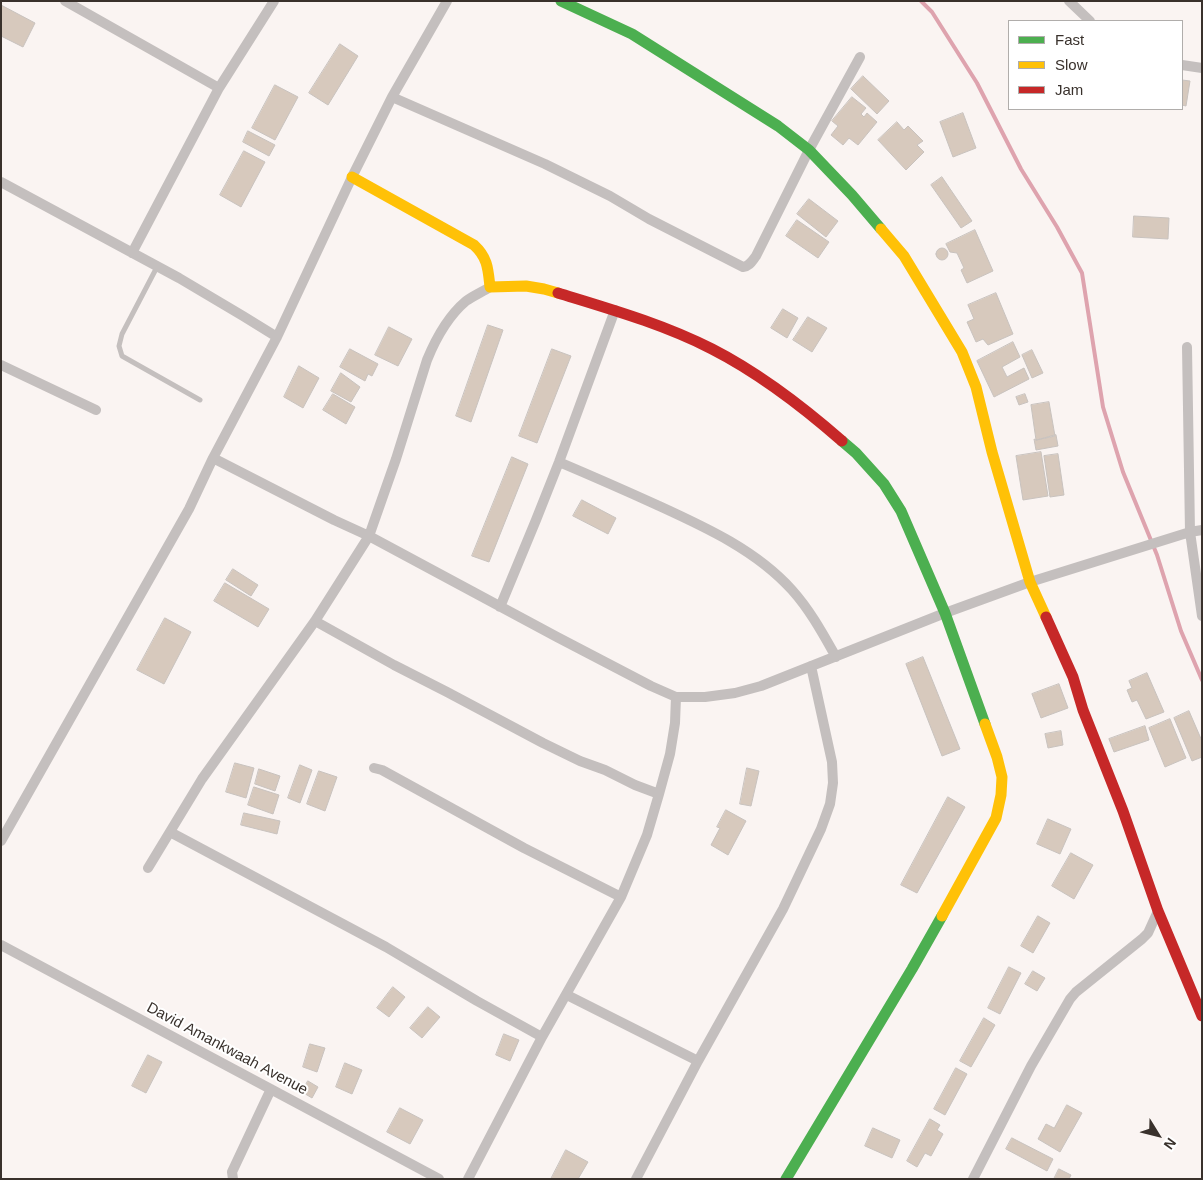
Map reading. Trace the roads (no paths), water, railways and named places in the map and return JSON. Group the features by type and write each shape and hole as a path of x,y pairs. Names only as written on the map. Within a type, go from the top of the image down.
{"street":[{"path":"65,1 219,88"},
{"path":"132,253 219,88 274,1"},
{"path":"1,841 189,509 213,458 277,337 352,177 392,97 447,1"},
{"path":"562,1 632,34 778,126 808,150 858,202 904,256 962,352 976,387 992,452 1030,582 1073,677 1083,710 1123,811 1158,911 1202,1016"},
{"path":"1069,1 1089,20"},
{"path":"392,97 545,164 610,196 649,219 743,266 748,266 756,256 808,150 860,57"},
{"path":"1183,65 1202,68"},
{"path":"352,177 482,251 487,262 490,287"},
{"path":"1,182 156,266 277,337"},
{"path":"148,868 202,778 315,621 369,536 432,346 441,329 467,301 490,287 526,286 544,289 614,310 670,330 712,349 751,371 810,413 856,453 884,484 901,511 945,613 997,757 1002,776 1001,795 996,818 912,969 786,1179"},
{"path":"500,607 559,462 614,310"},
{"path":"1187,347 1190,532 1202,616"},
{"path":"1,365 96,410"},
{"path":"213,458 369,536 500,607 651,686 676,697 735,693 761,686 945,613 1030,582 1190,532 1202,530"},
{"path":"559,462 683,517 748,553 773,572 792,590 812,616 836,657"},
{"path":"315,621 385,660 535,738 635,785 659,794"},
{"path":"636,1179 698,1061 783,909 821,829 830,804 833,783 832,762 811,666"},
{"path":"468,1179 542,1037 621,897 647,835 670,754 675,723 676,697"},
{"path":"374,768 382,770 524,848 621,897"},
{"path":"170,832 386,947 542,1037"},
{"path":"973,1179 1031,1066 1070,999 1076,992 1142,940 1148,933 1158,911"},
{"name":"David Amankwaah Avenue","path":"1,945 439,1179"},
{"path":"567,995 698,1061"},
{"path":"233,1179 232,1172 271,1089"}],"lane":[{"path":"156,266 122,334 119,346 122,356 200,400"}],"waterway":[{"path":"921,1 932,12 977,83 1021,169 1057,227 1082,273 1103,407 1123,472 1157,555 1181,631 1202,680"}]}
